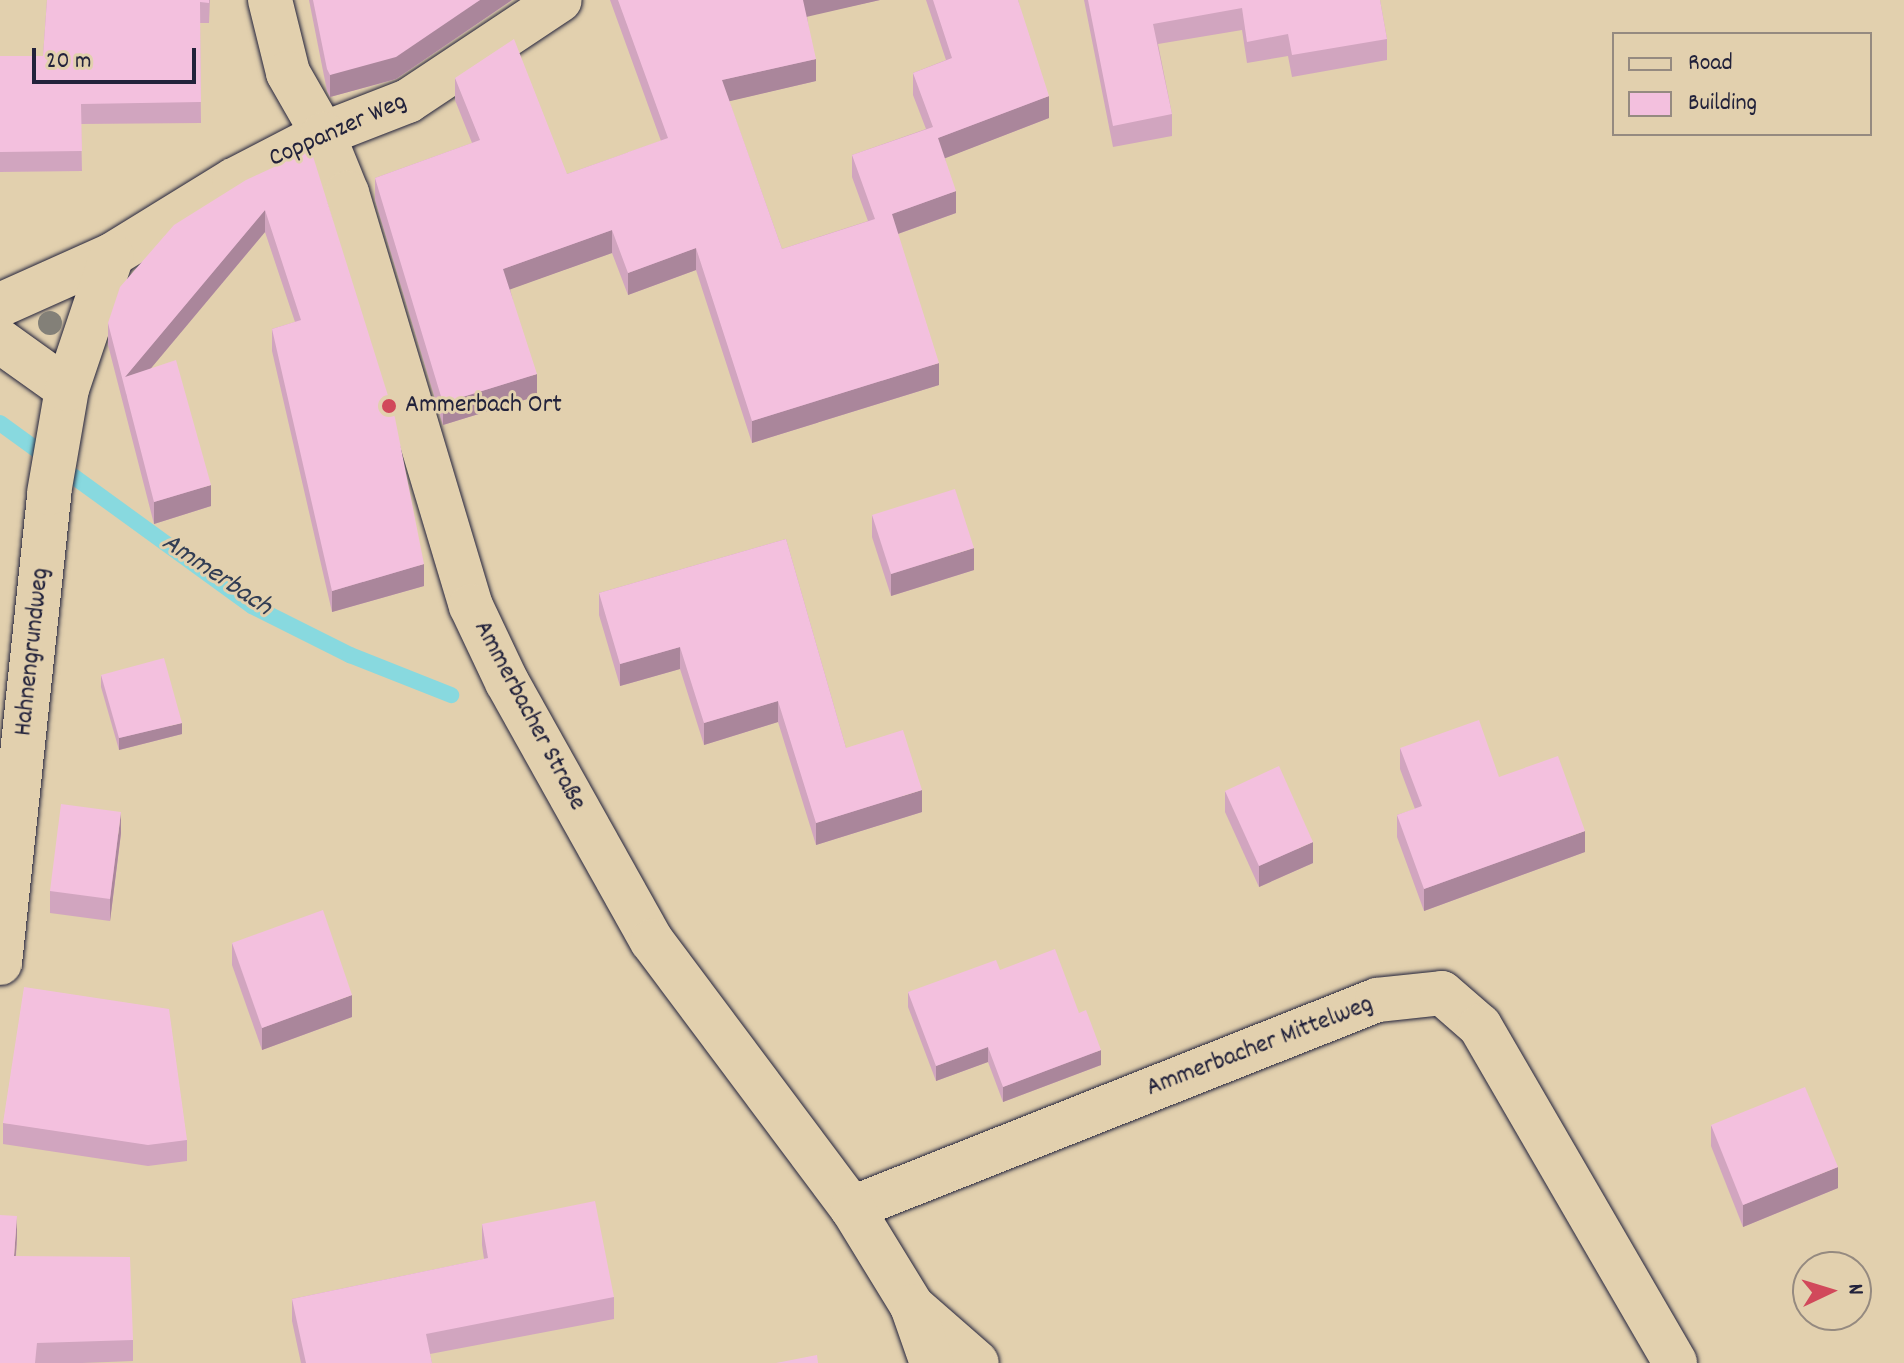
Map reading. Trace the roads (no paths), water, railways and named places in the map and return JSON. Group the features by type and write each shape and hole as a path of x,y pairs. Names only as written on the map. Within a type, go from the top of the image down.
{"street":[{"name":"Ammerbacher Straße","path":"270,0 288,73 323,134 347,193 471,606 507,682 652,941 852,1208 912,1306 932,1363"},
{"name":"Coppanzer Weg","path":"0,305 112,255 234,180 323,134 408,101 560,0"},
{"name":"Hahnengrundweg","path":"0,963 49,493 64,408 112,255"},
{"path":"0,341 64,408"},
{"name":"Ammerbacher Mittelweg","path":"852,1208 1377,1000 1442,993 1480,1026 1675,1363"},
{"path":"912,1306 977,1363"}],"waterway":[{"name":"Ammerbach","path":"0,423 252,606 350,655 451,695"}],"place":[{"name":"Ammerbach Ort","path":"389,406"}]}
